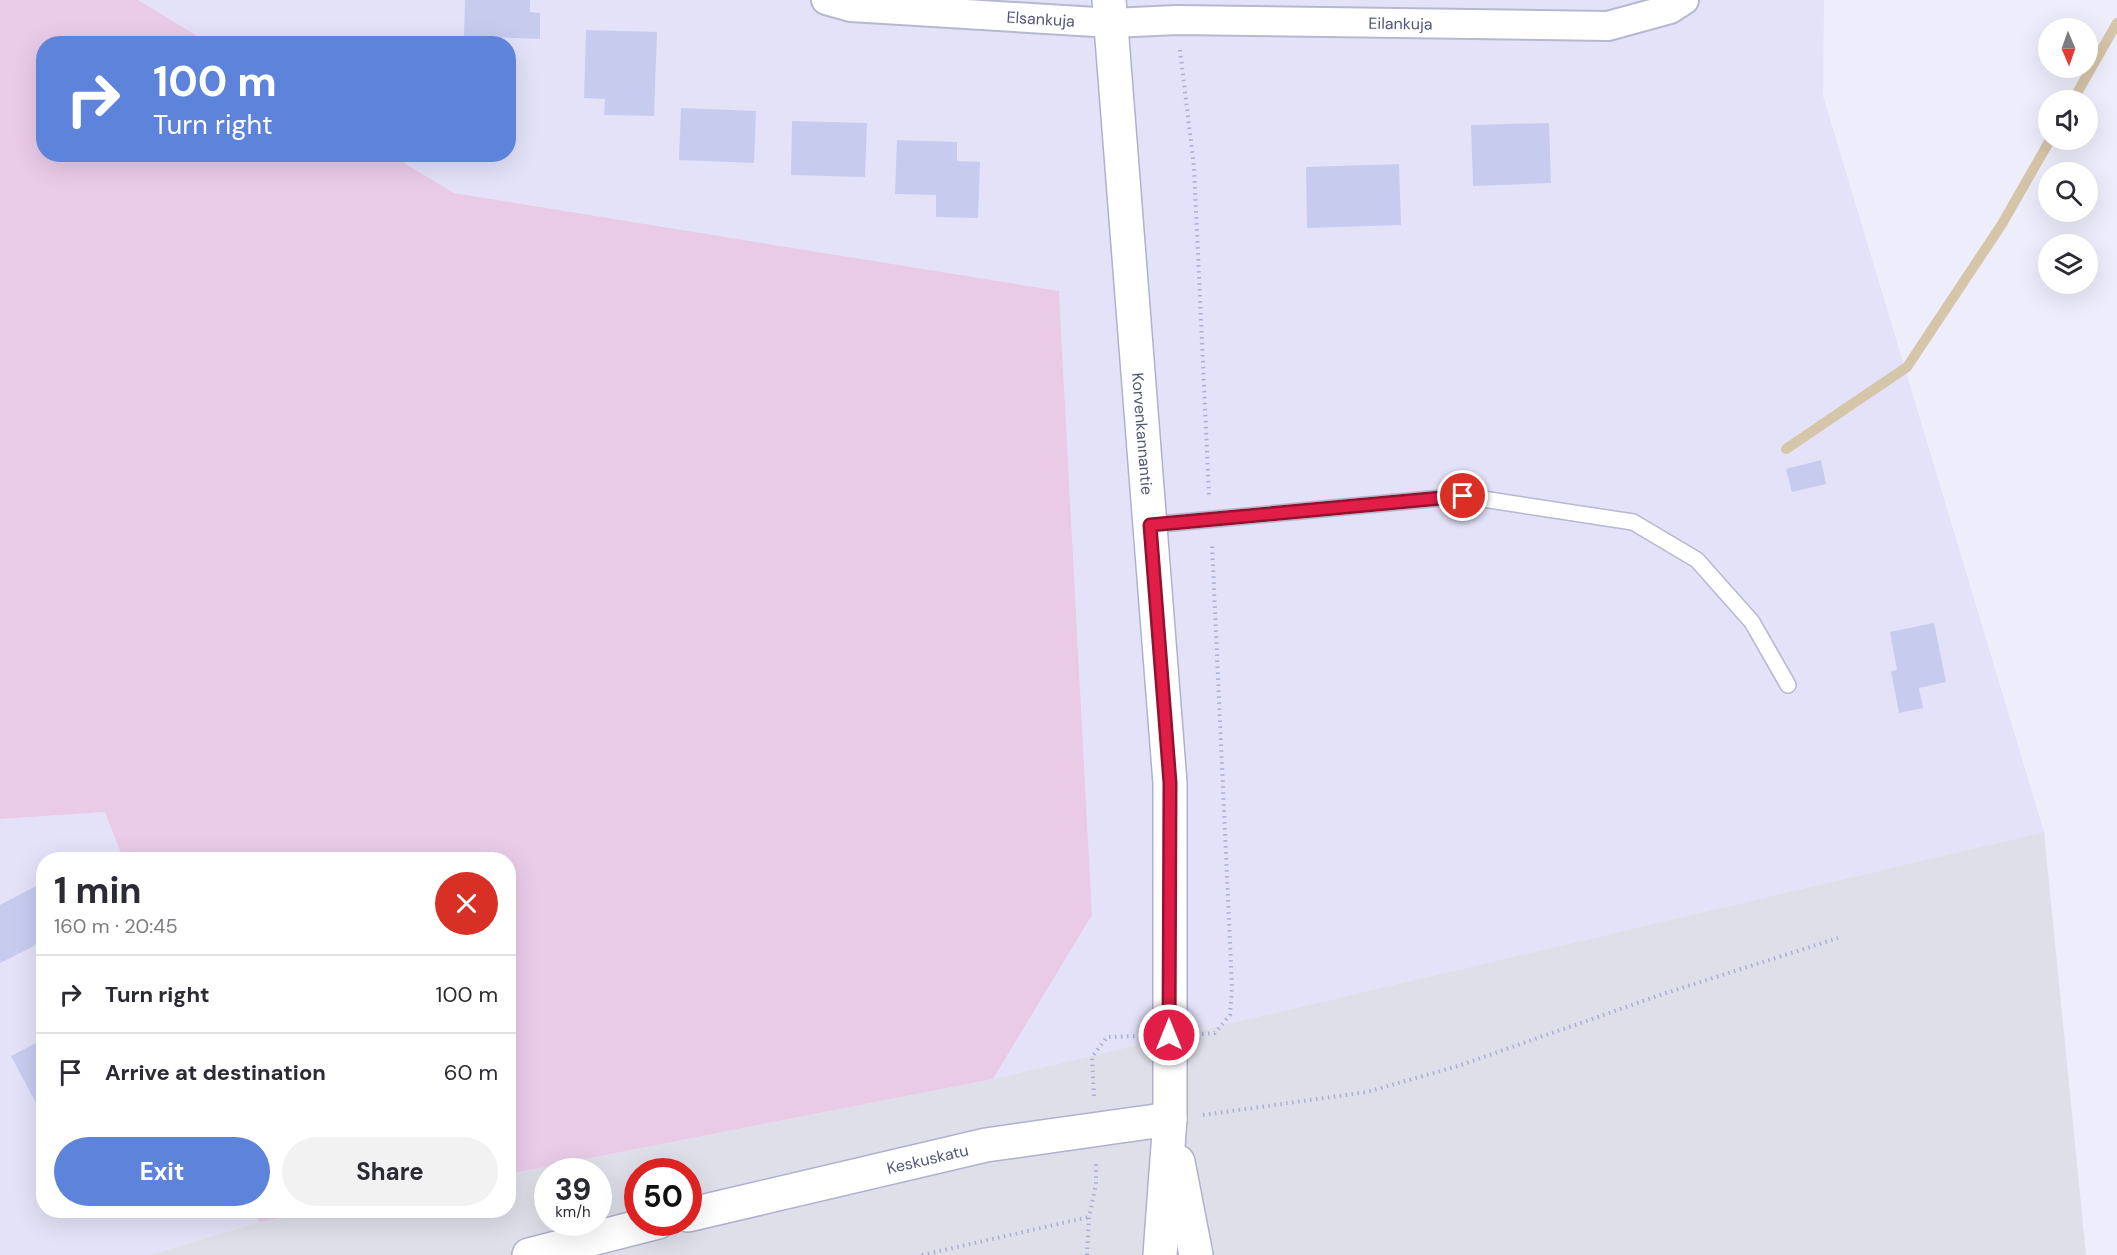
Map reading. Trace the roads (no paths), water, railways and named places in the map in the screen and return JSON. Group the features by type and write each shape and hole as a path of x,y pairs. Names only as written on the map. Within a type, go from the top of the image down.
{"main road":[{"name":"Korvenkannantie","path":"1111,11 1170,783 1170,1119 1160,1255"},
{"name":"Korvenkannantie","path":"1170,1119 1196,1255"},
{"name":"Keskuskatu","path":"702,1212 986,1145 1170,1119"},
{"path":"529,1255 624,1231"}],"street":[{"name":"Elsankuja","path":"826,0 851,7 1111,11"},
{"name":"Eilankuja","path":"1111,11 1176,20 1608,26 1670,9 1684,0"}],"lane":[{"path":"1150,525 1463,496 1633,522 1697,560 1752,622 1788,685"}],"waterway":[{"path":"2079,90 2117,23"},
{"path":"1786,449 1907,367 2002,224 2044,150"}]}
